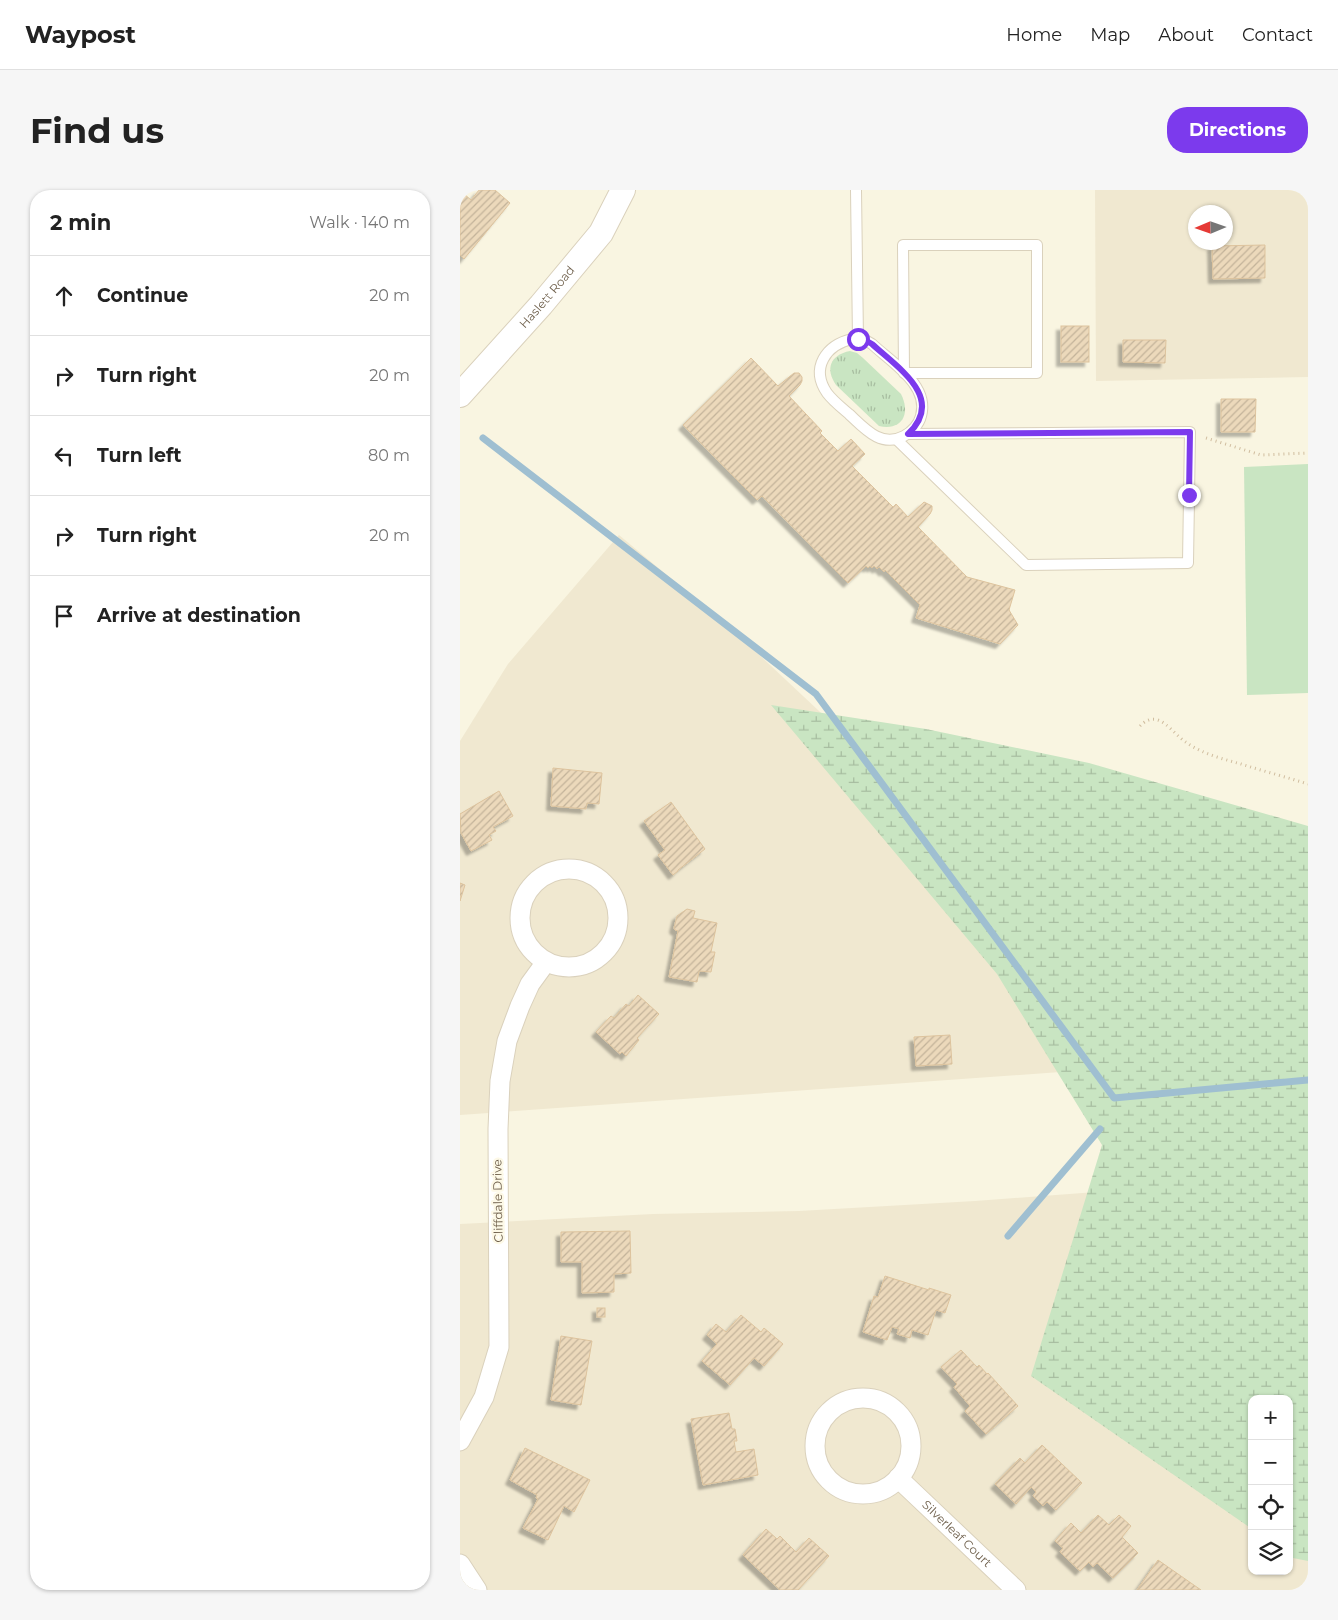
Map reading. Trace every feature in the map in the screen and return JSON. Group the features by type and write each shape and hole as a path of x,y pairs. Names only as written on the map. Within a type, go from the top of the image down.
{"street":[{"name":"Haslett Road","path":"460,395 542,305 601,233 623,190"},
{"path":"581,869 593,874 604,882 612,892 617,904 619,916 618,929 613,942 596,960 584,966 571,968 546,962 531,949 522,932 521,906 526,894 534,884 555,870 581,869"},
{"name":"Cliffdale Drive","path":"460,1441 484,1397 499,1347 498,1129 500,1082 507,1041 530,984 546,962"},
{"path":"854,1398 867,1398 879,1400 890,1406 900,1415 910,1437 911,1450 908,1462 898,1478 883,1489 871,1493 859,1493 847,1491 835,1485 826,1476 818,1460 815,1442 818,1429 832,1409 854,1398"},
{"name":"Silverleaf Court","path":"898,1478 1016,1590"},
{"path":"460,1564 477,1590"}],"lane":[{"path":"856,190 858,339"},
{"path":"1037,245 1037,373 904,373 903,246 1037,245"},
{"path":"858,339 872,344 904,373 917,387 923,407 916,427 897,440 878,438 869,433 827,394 820,374 821,364 832,346 842,341 858,339"},
{"path":"897,440 1026,565 1188,563 1190,432 908,434"}],"path":[{"path":"1190,432 1261,455 1308,453"},
{"path":"1140,726 1145,720 1154,718 1164,723 1186,743 1209,755 1308,784"}],"shaded area":[{"path":"1095,190 1308,190 1308,377 1096,381"},
{"path":"619,535 736,633 835,726 1088,1070 460,1115 460,741 508,664"},
{"path":"1308,1176 1308,1590 460,1590 460,1224 653,1214 799,1211 975,1201"}],"green space":[{"path":"850,351 857,353 863,358 901,394 905,408 899,423 894,426 879,426 836,385 831,373 831,363 838,356"},
{"path":"1308,464 1308,693 1247,695 1244,467"},
{"path":"771,705 926,729 1089,763 1308,826 1308,1561 1293,1558 1293,1395 1248,1395 1248,1526 1031,1376 1102,1145 997,974"}],"building":[{"path":"479,190 495,190 510,203 464,259 460,255 460,197 463,193 471,200"},
{"path":"1265,245 1265,278 1213,279 1212,250 1233,250 1233,246"},
{"path":"1061,326 1089,326 1089,362 1061,362"},
{"path":"1123,340 1166,340 1165,363 1123,362"},
{"path":"751,358 778,386 794,373 799,373 802,381 789,396 838,451 851,439 865,454 852,466 893,507 896,504 908,517 924,502 932,506 930,514 918,527 967,577 1015,590 1009,610 1018,625 1000,644 916,618 920,605 885,570 884,572 879,567 877,569 874,566 868,568 866,566 848,583 762,496 757,500 683,425"},
{"path":"1221,399 1256,399 1255,432 1221,432"},
{"path":"553,768 602,773 599,804 587,803 586,809 551,806"},
{"path":"499,791 513,816 493,827 496,831 489,835 492,840 471,851 461,833 460,814"},
{"path":"671,802 705,849 673,875 658,855 665,850 644,821"},
{"path":"460,883 465,885 460,901"},
{"path":"687,909 695,911 693,918 717,923 711,952 715,952 711,972 699,971 697,982 669,977 678,931 674,928 677,916"},
{"path":"638,995 659,1014 637,1038 639,1040 626,1056 622,1052 620,1054 596,1032 611,1016 614,1018 626,1004 629,1006"},
{"path":"950,1035 952,1064 916,1066 914,1037"},
{"path":"630,1231 631,1273 614,1274 614,1292 582,1293 582,1262 561,1262 561,1232"},
{"path":"885,1276 951,1295 945,1313 936,1310 928,1335 912,1330 910,1338 897,1334 899,1329 892,1327 887,1340 863,1332 874,1296 878,1297"},
{"path":"597,1308 605,1308 605,1317 597,1317"},
{"path":"741,1315 761,1332 764,1328 783,1344 764,1366 754,1358 730,1385 702,1361 717,1344 707,1335 716,1324 726,1332"},
{"path":"561,1336 592,1341 581,1405 551,1400"},
{"path":"961,1350 977,1367 979,1365 988,1373 1018,1406 986,1434 965,1411 970,1406 954,1387 957,1384 941,1367"},
{"path":"729,1413 732,1429 735,1429 737,1441 734,1441 736,1452 754,1449 758,1475 703,1485 691,1419"},
{"path":"1042,1445 1082,1483 1056,1510 1047,1502 1043,1506 1033,1496 1036,1492 1031,1487 1016,1504 995,1484 1020,1458 1025,1463"},
{"path":"525,1448 590,1480 574,1512 564,1506 548,1540 523,1528 538,1499 536,1498 537,1495 510,1480"},
{"path":"1098,1515 1109,1525 1119,1515 1131,1526 1122,1537 1138,1553 1113,1578 1097,1563 1093,1567 1089,1562 1080,1571 1060,1552 1063,1548 1055,1541 1071,1523 1081,1533"},
{"path":"766,1529 777,1539 780,1536 796,1552 809,1538 829,1556 798,1590 780,1590 743,1555"},
{"path":"1158,1560 1201,1590 1137,1590"}],"waterway":[{"path":"483,438 816,694 1114,1098 1308,1080"},
{"path":"1008,1236 1100,1129"}],"route":[{"path":"858,339 872,344 917,387 923,407 916,427 908,434 1190,432 1189,495"}]}
